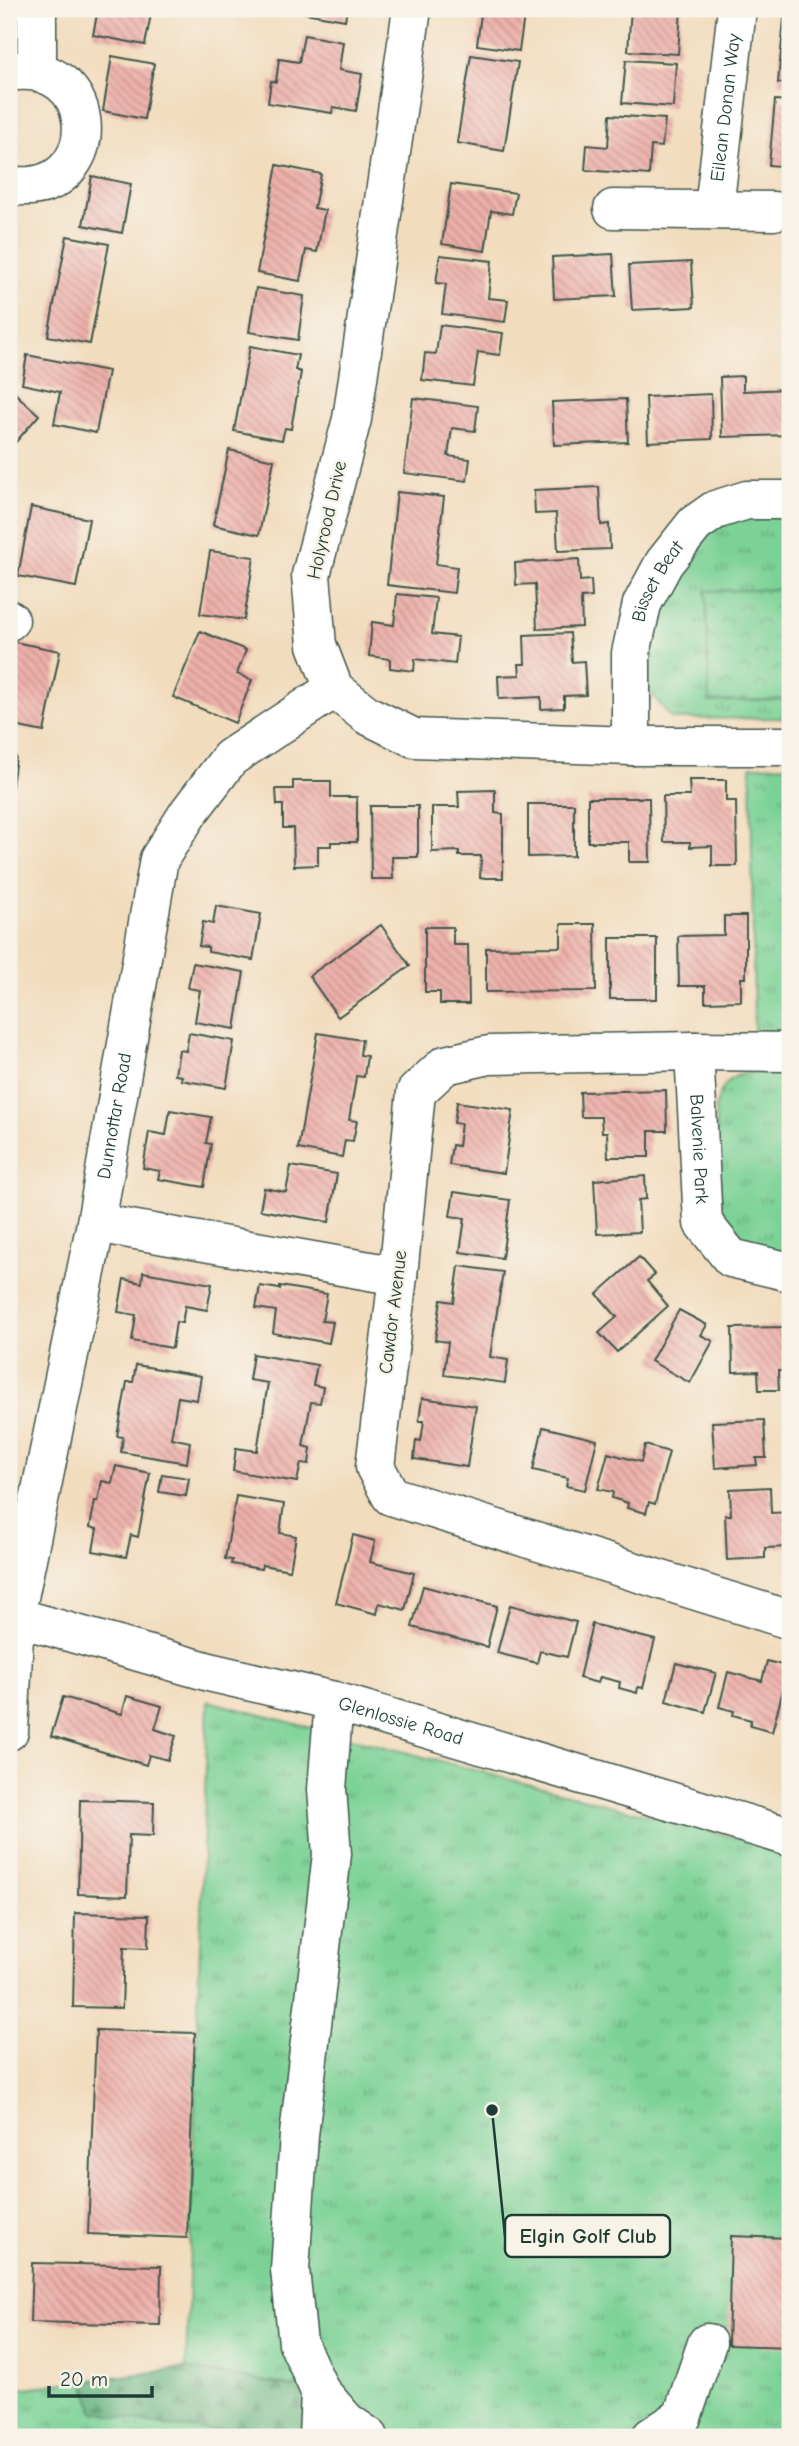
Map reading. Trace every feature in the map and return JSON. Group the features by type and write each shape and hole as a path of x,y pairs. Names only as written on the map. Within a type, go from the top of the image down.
{"street":[{"path":"11,195 59,176 76,156 82,136 79,106 67,88 56,79 23,71 37,9"},
{"name":"Holyrood Drive","path":"334,689 317,645 311,575 352,419 412,9"},
{"name":"Eilean Donan Way","path":"714,209 737,9"},
{"name":"Eilean Donan Way","path":"613,209 774,211"},
{"name":"Bisset Beat","path":"631,746 631,653 642,604 664,563 695,524 715,510 747,500 790,500"},
{"path":"334,689 367,715 414,738 631,746 790,746"},
{"name":"Dunnottar Road","path":"9,1731 12,1616 96,1223 159,859 189,812 230,758 334,689"},
{"name":"Balvenie Park","path":"694,1051 702,1223 731,1258 790,1272"},
{"name":"Cawdor Avenue","path":"790,1052 489,1055 445,1065 416,1092 398,1276 375,1467 391,1496 790,1620"},
{"path":"96,1223 398,1276"},
{"name":"Glenlossie Road","path":"12,1616 213,1673 334,1701 790,1837"},
{"path":"334,1701 327,1789 332,1854 299,2135 290,2270 299,2343 320,2391 346,2421 369,2437"},
{"path":"652,2437 682,2417 707,2343"},
{"path":"318,2437 320,2391"}],"green space":[{"path":"742,514 790,515 790,718 672,719 648,690 654,630 674,578 709,533"},
{"path":"790,589 790,699 709,702 706,591"},
{"path":"790,765 790,1032 754,1033 751,766"},
{"path":"752,1072 790,1072 790,1259 740,1246 722,1225 715,1109 726,1084 733,1078"},
{"path":"208,1701 790,1852 790,2437 9,2437 9,2390 186,2368"},
{"path":"186,2368 320,2391 369,2437 244,2437 239,2433 166,2426 95,2412 84,2382"}],"building":[{"path":"98,9 152,9 145,45 93,35"},
{"path":"300,9 347,9 345,20 299,12"},
{"path":"473,9 525,9 519,51 477,45 481,14 472,13"},
{"path":"631,9 681,9 678,54 628,51"},
{"path":"785,9 790,9 790,84 778,83"},
{"path":"304,35 343,42 339,70 362,74 356,111 333,107 332,113 268,103 271,81 276,82 279,59 299,62"},
{"path":"471,55 518,62 504,151 457,143"},
{"path":"112,56 154,64 144,119 103,111"},
{"path":"626,60 676,63 673,107 622,103"},
{"path":"775,100 790,101 790,167 769,165"},
{"path":"610,115 665,119 662,147 651,146 649,175 585,170 587,145 608,147"},
{"path":"277,165 321,174 314,208 325,210 317,252 306,250 300,281 257,273"},
{"path":"92,176 131,184 122,233 83,225"},
{"path":"451,184 516,193 512,214 491,211 485,251 442,244"},
{"path":"67,236 109,244 90,344 48,336"},
{"path":"613,254 616,296 554,299 552,257"},
{"path":"440,255 492,261 488,298 508,300 505,322 442,314 446,284 436,283"},
{"path":"691,262 694,307 632,310 629,265"},
{"path":"256,288 304,296 298,340 249,332"},
{"path":"440,325 503,333 500,355 478,352 473,386 422,380 425,353 436,354"},
{"path":"250,346 298,355 295,370 301,372 291,429 285,428 282,440 234,431"},
{"path":"27,355 108,371 96,433 54,424 60,392 22,384"},
{"path":"743,376 743,391 790,389 790,435 722,437 720,377"},
{"path":"9,388 39,415 9,450"},
{"path":"711,394 712,439 648,442 646,397"},
{"path":"413,398 478,406 475,431 452,428 448,456 470,459 467,481 404,473"},
{"path":"626,399 628,442 554,445 552,402"},
{"path":"229,450 274,460 259,535 213,525"},
{"path":"599,487 601,525 609,524 610,549 558,551 556,513 535,514 534,490"},
{"path":"397,492 444,497 436,564 457,567 454,593 387,585"},
{"path":"31,507 89,519 76,587 18,576"},
{"path":"210,551 254,557 244,620 200,614"},
{"path":"579,559 580,581 591,580 592,597 581,598 582,627 537,629 535,584 516,585 515,563"},
{"path":"397,594 436,598 432,634 458,637 455,664 415,659 414,671 390,668 390,659 369,656 372,622 394,625"},
{"path":"200,631 246,650 237,674 252,680 235,723 173,697"},
{"path":"570,633 572,662 584,661 586,695 564,696 564,708 541,709 541,697 499,699 498,676 520,675 519,664 525,664 524,635"},
{"path":"9,641 60,651 44,732 9,725"},
{"path":"9,755 16,757 10,801 9,801"},
{"path":"689,780 726,780 726,801 736,801 737,866 712,866 712,846 690,847 690,842 664,842 663,796 690,796"},
{"path":"293,781 331,781 331,797 357,797 357,842 331,842 331,846 318,846 318,865 294,866 293,828 283,828 283,805 277,805 276,789 293,789"},
{"path":"495,790 495,813 503,814 503,878 480,878 481,856 459,856 459,851 432,852 432,807 459,807 458,791"},
{"path":"588,798 649,798 650,862 629,862 629,842 588,842"},
{"path":"528,804 574,804 574,856 528,857"},
{"path":"370,806 418,806 418,857 392,857 393,879 371,879"},
{"path":"216,906 261,914 253,960 208,952 208,947 199,946 203,922 213,924"},
{"path":"724,916 746,916 746,978 741,978 741,1001 705,1002 705,986 679,986 678,936 724,935"},
{"path":"561,924 595,924 596,991 486,992 486,948 561,947"},
{"path":"381,925 410,966 338,1017 309,976"},
{"path":"425,927 453,927 453,945 468,945 469,1004 440,1004 440,992 425,992"},
{"path":"610,938 657,938 657,999 610,999"},
{"path":"193,963 244,972 235,1029 195,1022 200,990 188,988"},
{"path":"189,1033 234,1041 226,1088 181,1080 182,1076 175,1075 179,1050 186,1051"},
{"path":"318,1033 362,1040 360,1055 367,1056 364,1077 356,1076 349,1120 357,1121 353,1141 345,1140 342,1157 298,1149"},
{"path":"666,1090 667,1131 649,1131 649,1157 608,1157 607,1132 602,1132 601,1117 581,1117 580,1092"},
{"path":"457,1102 513,1110 504,1173 449,1165 452,1145 458,1146 461,1124 454,1123"},
{"path":"170,1110 211,1117 206,1143 211,1144 204,1187 158,1179 160,1171 143,1168 149,1132 166,1135"},
{"path":"291,1166 337,1174 329,1222 260,1210 264,1188 286,1192"},
{"path":"645,1176 646,1199 638,1200 640,1232 597,1234 594,1180"},
{"path":"454,1192 510,1200 502,1258 460,1252 465,1218 450,1216"},
{"path":"639,1257 655,1275 647,1281 668,1306 617,1352 599,1333 617,1317 597,1294"},
{"path":"459,1266 503,1272 490,1357 508,1360 505,1383 444,1375 448,1342 435,1340 441,1300 454,1302"},
{"path":"143,1272 212,1284 207,1310 185,1306 182,1323 176,1322 172,1348 132,1341 136,1315 118,1312 124,1279 142,1283"},
{"path":"260,1286 280,1289 280,1286 327,1294 322,1321 333,1322 329,1343 273,1333 276,1311 256,1308"},
{"path":"679,1310 707,1325 701,1335 713,1341 690,1383 651,1361"},
{"path":"790,1327 790,1371 778,1371 779,1390 759,1390 758,1371 733,1372 732,1328"},
{"path":"253,1354 317,1365 313,1385 323,1387 320,1403 311,1402 303,1446 311,1448 309,1464 301,1463 297,1482 233,1471 236,1448 257,1451 268,1383 249,1380"},
{"path":"136,1365 201,1376 197,1400 178,1397 171,1438 190,1442 187,1463 121,1452 123,1437 117,1436 127,1382 133,1382"},
{"path":"422,1398 476,1406 467,1467 414,1459 416,1440 421,1441 424,1421 419,1421"},
{"path":"764,1420 766,1458 756,1458 757,1465 715,1468 712,1422"},
{"path":"543,1427 597,1440 585,1490 566,1486 568,1478 533,1470"},
{"path":"645,1445 669,1452 655,1504 649,1502 646,1513 627,1508 628,1503 612,1498 613,1492 598,1489 608,1453 641,1462"},
{"path":"116,1466 150,1473 138,1537 131,1535 126,1557 93,1551 97,1529 90,1527 102,1481 112,1483"},
{"path":"162,1474 189,1478 186,1496 159,1492"},
{"path":"770,1487 771,1513 790,1512 790,1547 765,1548 765,1558 727,1560 725,1515 731,1515 730,1489"},
{"path":"236,1496 284,1504 280,1533 296,1536 290,1570 262,1565 261,1569 231,1564 232,1560 225,1559"},
{"path":"353,1535 375,1541 370,1562 414,1573 405,1610 379,1603 377,1614 336,1603"},
{"path":"423,1586 497,1606 487,1647 412,1627"},
{"path":"510,1605 576,1622 567,1657 540,1651 537,1663 497,1653"},
{"path":"592,1624 655,1640 643,1688 638,1687 637,1693 619,1688 620,1682 600,1677 598,1683 579,1678"},
{"path":"767,1661 789,1667 772,1732 750,1726 751,1720 733,1715 734,1711 719,1707 728,1672 762,1681"},
{"path":"676,1663 716,1673 705,1712 666,1701"},
{"path":"127,1696 162,1706 155,1729 176,1736 168,1760 149,1755 146,1765 51,1736 63,1697 122,1714"},
{"path":"80,1800 154,1802 153,1836 129,1835 127,1896 78,1894"},
{"path":"75,1913 149,1915 148,1948 124,1947 122,2008 73,2007"},
{"path":"96,2030 195,2033 187,2238 88,2234"},
{"path":"731,2236 790,2238 790,2347 728,2345"},
{"path":"32,2263 161,2266 160,2325 30,2322"}],"place":[{"name":"Elgin Golf Club","path":"492,2110"}]}
